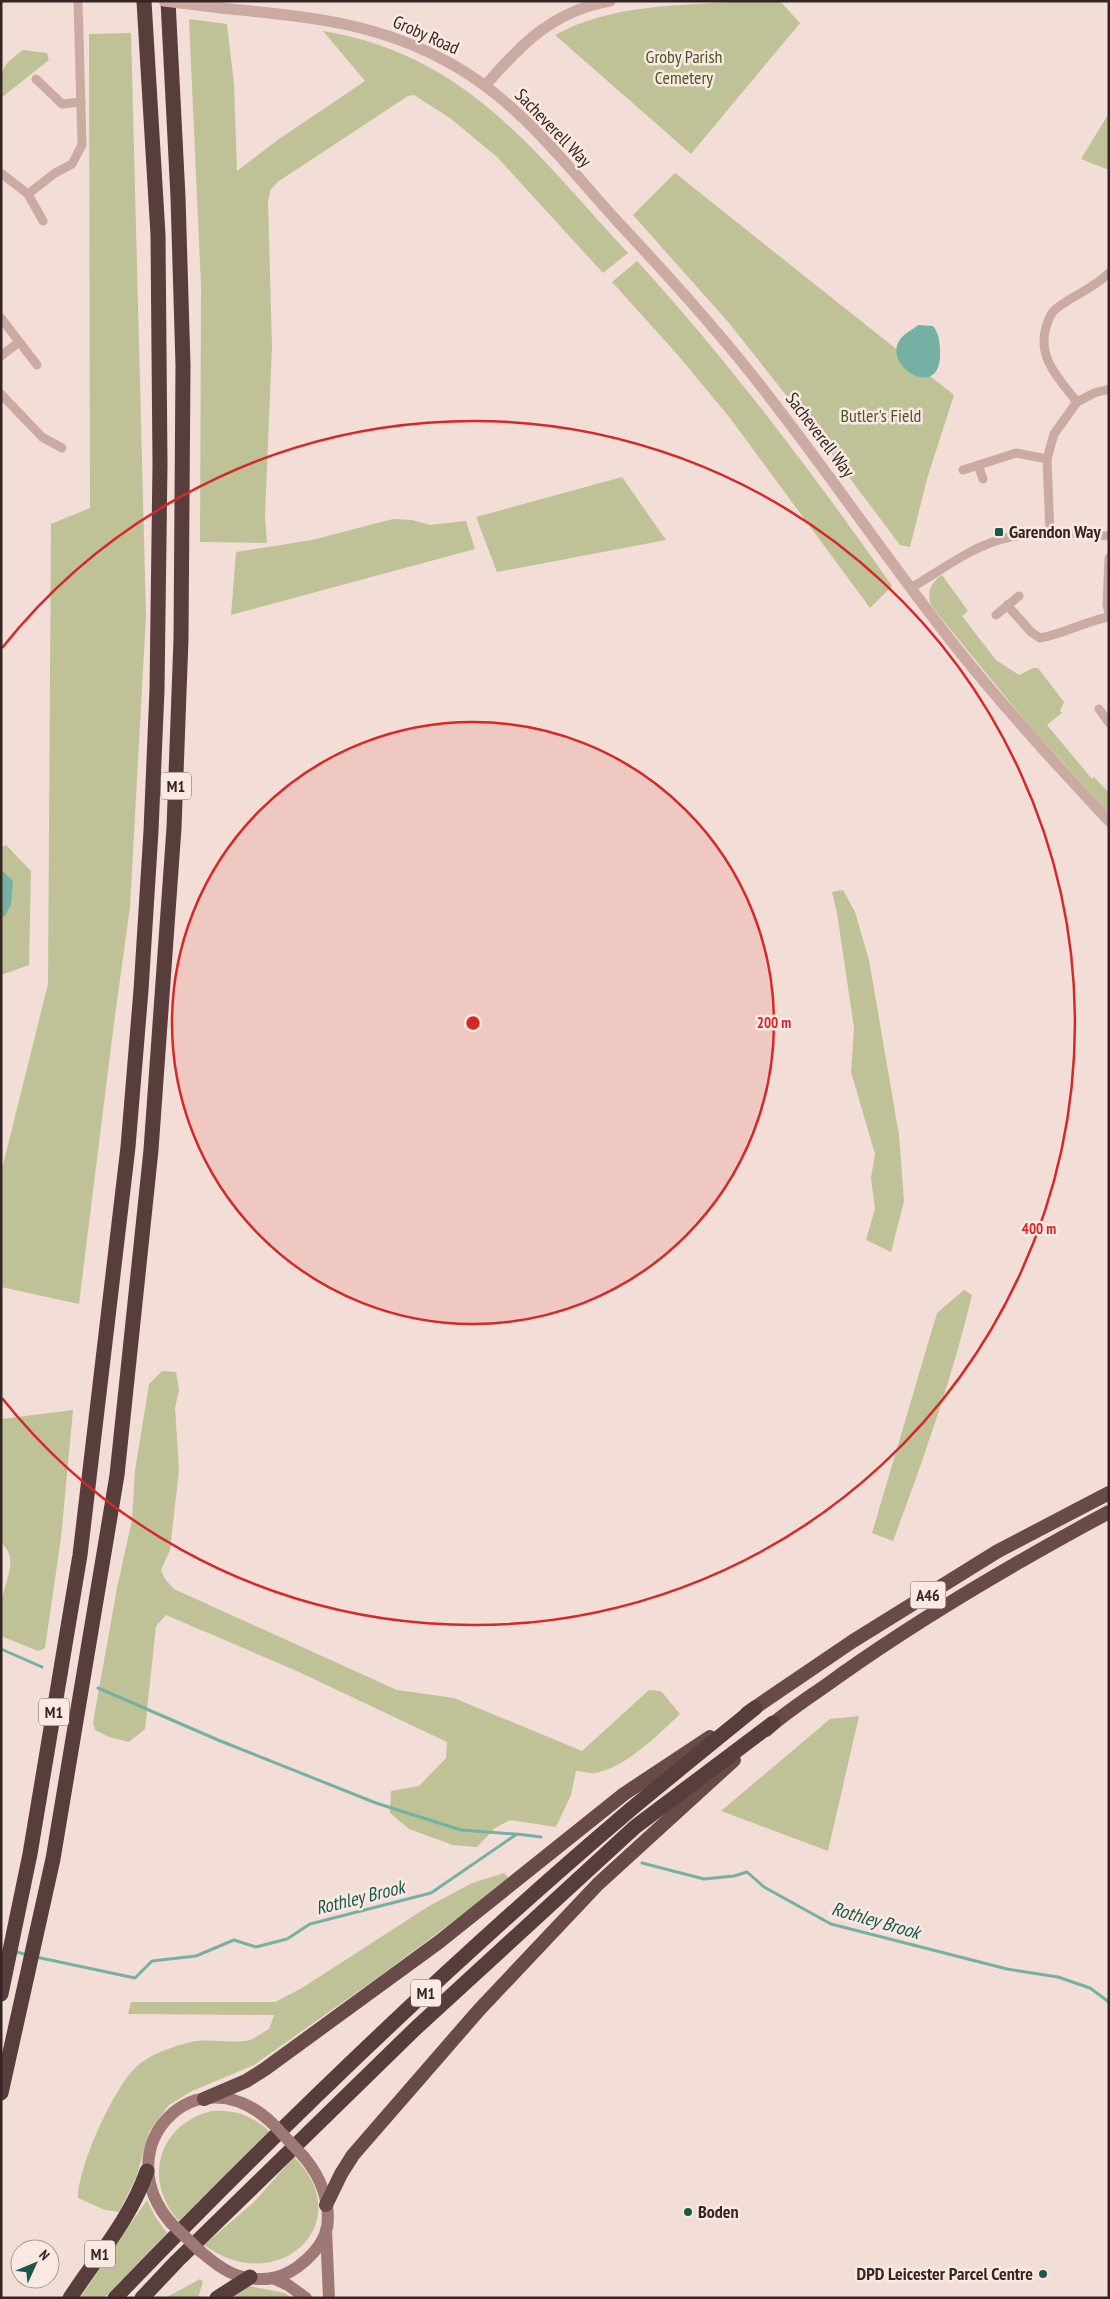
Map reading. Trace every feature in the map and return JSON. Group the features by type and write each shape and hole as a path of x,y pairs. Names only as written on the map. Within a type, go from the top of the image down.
{"highway":[{"name":"M1","path":"1,1994 30,1854 78,1562 128,1147 141,990 157,680 160,444 158,235 144,1"},
{"name":"M1","path":"1,2093 29,1975 53,1859 117,1475 151,1150 174,828 181,639 183,364 178,197 168,1"},
{"name":"A46","path":"755,1708 853,1641 998,1551 1109,1493"},
{"name":"A46","path":"773,1723 867,1656 941,1608 1109,1512"},
{"name":"M1","path":"115,2298 210,2199 416,2002 629,1811 755,1708"},
{"path":"204,2098 246,2081 265,2069 439,1942 624,1794 755,1708"},
{"name":"M1","path":"142,2298 177,2261 416,2028 621,1840 773,1723"},
{"path":"326,2205 341,2174 353,2155 478,2010 598,1884 773,1723"},
{"name":"M1","path":"70,2298 129,2211 139,2193 147,2171"},
{"path":"217,2298 250,2277"}],"main road":[{"path":"306,2298 288,2285 273,2278 239,2276 216,2264 171,2223 154,2199 147,2171 153,2143 166,2119 183,2104 204,2098 218,2097 243,2102 260,2112 304,2157 318,2176 326,2205 329,2298"},
{"path":"273,2278 294,2270 308,2258 326,2230"}],"street":[{"path":"28,194 55,172 72,164 82,145 78,1"},
{"name":"Groby Road","path":"164,1 289,14 358,26 417,46 457,67 485,86"},
{"path":"485,86 521,46 550,24 585,7 610,1"},
{"path":"36,79 62,104 81,102"},
{"name":"Sacheverell Way","path":"485,86 528,122 720,337 780,410 948,637 1014,717 1109,820"},
{"path":"1,173 28,194 43,221"},
{"path":"1077,402 1057,377 1045,355 1042,342 1045,328 1049,317 1056,309 1109,273"},
{"path":"1,318 37,365"},
{"path":"1,356 19,342"},
{"path":"1050,533 1046,459 1054,434 1077,402 1094,392 1109,389"},
{"path":"1,394 42,437 62,448"},
{"path":"962,470 1016,453 1046,459"},
{"path":"978,465 983,479"},
{"path":"911,588 983,547 1005,538 1050,533 1109,536"},
{"path":"1109,558 1107,605 1109,612"},
{"path":"996,615 1019,596"},
{"path":"1008,605 1031,632 1040,638 1060,634 1092,620 1109,617"},
{"path":"1099,709 1109,722"}],"green space":[{"name":"Groby Parish Cemetery","path":"746,1 780,1 800,23 691,154 555,35 600,17 624,11"},
{"path":"189,19 227,24 234,84 237,171 279,139 365,81 323,31 374,43 419,62 459,85 529,145 628,253 603,273 497,157 450,118 414,95 408,96 279,181 271,189 268,201 272,346 265,516 267,543 200,542 201,286"},
{"path":"131,33 146,616 130,907 79,1304 1,1287 1,1173 48,984 51,524 90,508 89,34"},
{"path":"23,50 47,53 49,60 1,98 3,70"},
{"path":"1109,113 1109,170 1081,159"},
{"name":"Butler's Field","path":"675,173 954,395 927,479 910,547 900,545 812,428 729,323 633,215"},
{"path":"637,261 705,339 770,419 892,586 870,608 730,418 677,354 612,282"},
{"path":"622,477 666,540 497,572 476,517"},
{"path":"393,519 412,520 430,525 466,521 475,549 231,615 236,552 312,540"},
{"path":"942,575 968,611 962,616 996,660 1019,675 1033,668 1038,668 1064,702 1060,711 1062,713 1047,725 1092,779 1094,777 1109,793 1109,813 1026,722 933,608 929,598 930,590 934,582"},
{"path":"6,845 31,871 29,965 1,975 1,847"},
{"path":"843,890 855,912 869,960 899,1135 904,1201 891,1252 866,1240 875,1209 871,1178 875,1154 851,1072 854,1028 837,913 832,892"},
{"path":"964,1290 972,1295 964,1326 926,1450 893,1541 872,1533 937,1313"},
{"path":"162,1371 176,1372 179,1390 175,1408 179,1470 170,1550 161,1570 165,1579 174,1589 397,1690 454,1698 582,1751 649,1690 661,1691 680,1714 641,1749 618,1764 595,1773 576,1771 571,1795 556,1827 510,1820 495,1828 477,1847 453,1845 409,1829 390,1813 391,1791 419,1786 446,1758 447,1742 299,1672 166,1615 156,1626 145,1729 129,1742 109,1737 95,1730 93,1723 117,1588 132,1520 135,1471 149,1384"},
{"path":"73,1410 61,1538 45,1648 38,1651 1,1636 1,1604 9,1572 10,1556 7,1549 1,1543 1,1419"},
{"path":"859,1716 828,1851 721,1811 830,1719"},
{"path":"504,1873 510,1879 377,1978 254,2065 192,2091 169,2105 149,2132 136,2178 119,2212 105,2210 78,2198 84,2168 98,2129 117,2092 136,2067 155,2054 191,2042 204,2040 245,2041 251,2039 269,2029 274,2015 128,2014 131,2002 275,2002 302,1988 429,1906 472,1883"},
{"path":"212,2111 228,2111 243,2115 257,2122 270,2132 179,2221 168,2205 161,2189 159,2172 161,2156 168,2141 179,2128 194,2118"},
{"path":"294,2157 312,2182 318,2207 314,2229 301,2246 282,2259 258,2263 231,2259 204,2245 253,2203"},
{"path":"147,2200 156,2218 167,2233 104,2298 80,2298"},
{"path":"200,2279 203,2282 198,2298 165,2298"},
{"path":"249,2286 285,2293 291,2298 224,2298"}],"water":[{"path":"918,325 933,326 937,332 939,342 938,367 933,375 924,378 915,376 907,370 900,362 896,353 899,340"},
{"path":"1,870 13,881 11,905 4,917 1,915"}],"waterway":[{"name":"Rothley Brook","path":"1,1649 42,1667"},
{"name":"Rothley Brook","path":"98,1688 218,1740 376,1803 461,1830 515,1834"},
{"name":"Rothley Brook","path":"36,1957 135,1978 152,1961 196,1956 234,1940 256,1947 287,1939 310,1924 431,1893 517,1834 541,1837"},
{"name":"Rothley Brook","path":"642,1863 704,1879 734,1876 747,1872 764,1887 831,1924 1007,1969 1058,1977 1090,1988 1109,2002"},
{"name":"Rothley Brook","path":"14,1951 27,1955"}],"place":[{"name":"Garendon Way","path":"999,532"},
{"name":"Boden","path":"688,2212"},
{"name":"DPD Leicester Parcel Centre","path":"1043,2274"}]}
